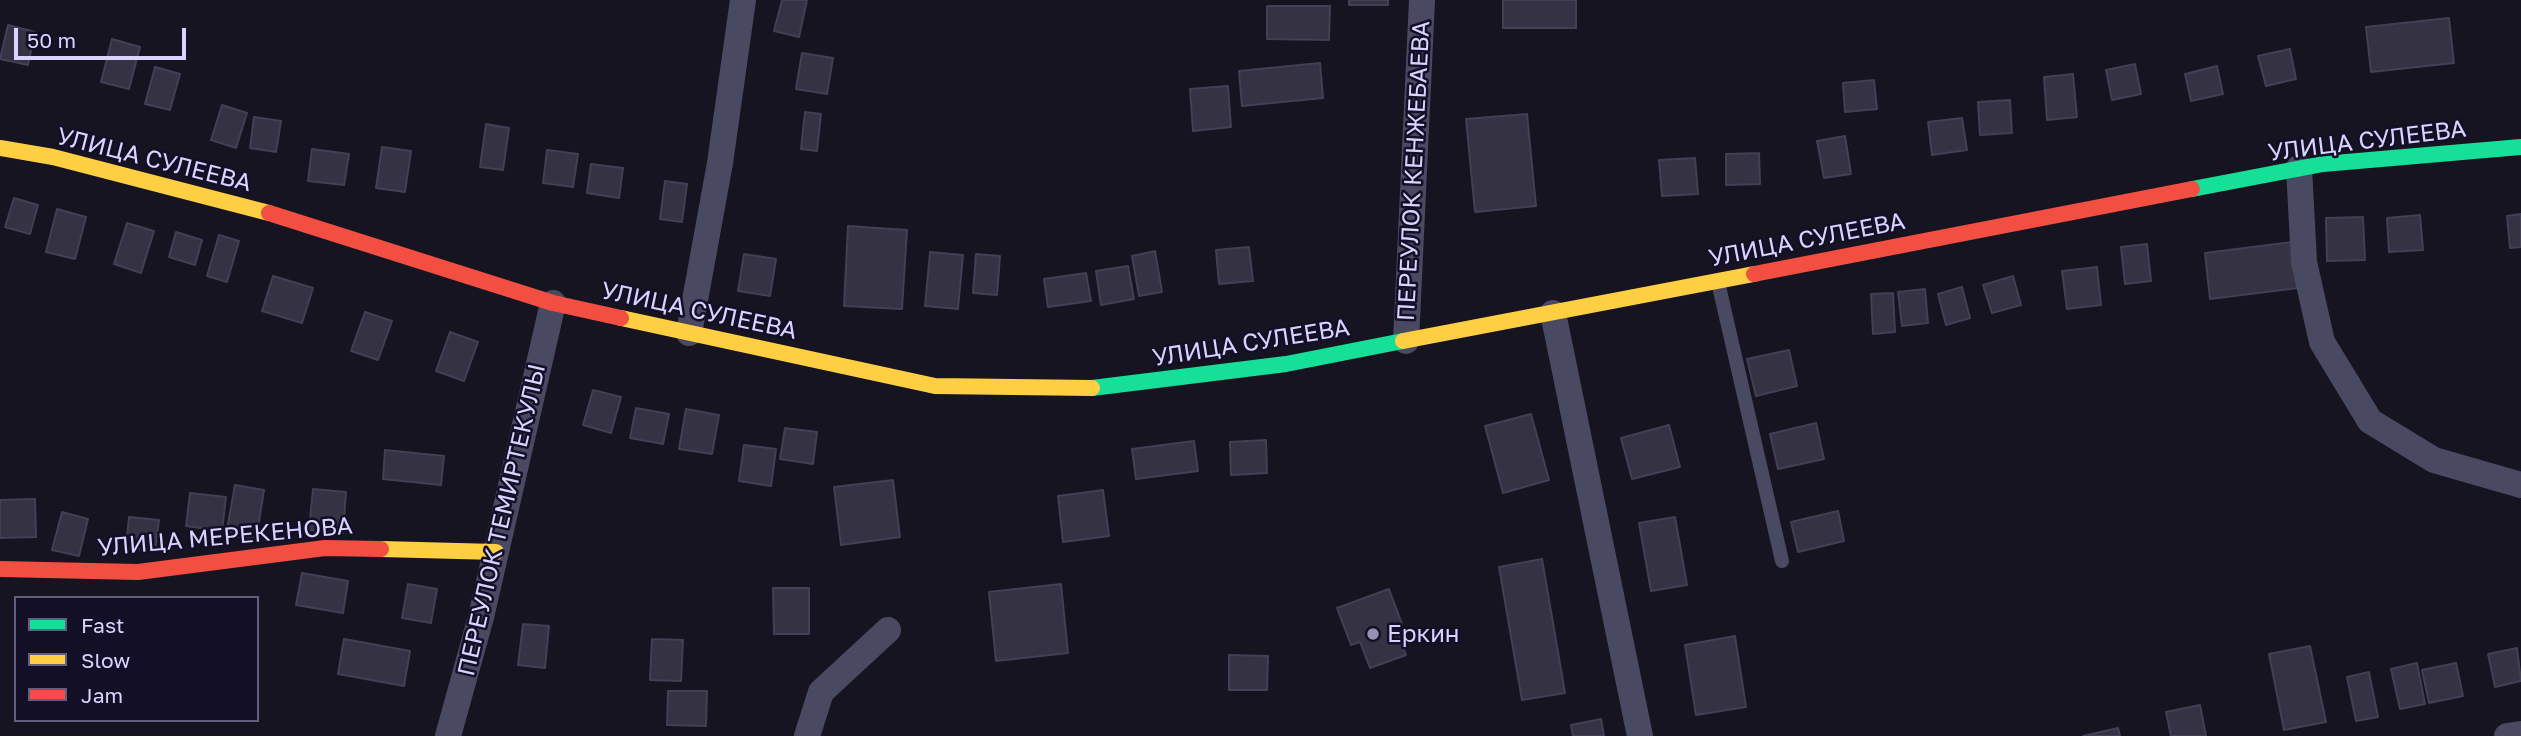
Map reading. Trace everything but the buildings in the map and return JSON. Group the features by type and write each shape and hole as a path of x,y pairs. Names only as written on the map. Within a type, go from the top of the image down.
{"main road":[{"name":"УЛИЦА СУЛЕЕВА","path":"0,148 54,157 292,219 553,303 935,386 1104,388 1286,365 2299,168 2521,147"},
{"name":"УЛИЦА МЕРЕКЕНОВА","path":"0,569 138,572 325,548 496,552"}],"street":[{"path":"688,332 720,163 743,0"},
{"name":"ПЕРЕУЛОК КЕНЖЕБАЕВА","path":"1406,341 1422,0"},
{"path":"2299,168 2304,262 2322,342 2371,421 2434,460 2521,485"},
{"name":"ПЕРЕУЛОК ТЕМИРТЕКУЛЫ","path":"448,736 496,552 553,303"},
{"path":"1553,313 1640,736"},
{"path":"807,736 821,692 888,630"},
{"path":"2507,736 2521,734"}],"lane":[{"path":"1718,281 1782,561"}],"traffic: fast":[{"path":"2192,189 2323,164 2521,147"},
{"path":"1092,388 1286,364 1403,341"}],"traffic: slow":[{"path":"0,148 53,157 269,213"},
{"path":"1403,341 1754,274"},
{"path":"621,318 935,386 1092,388"},
{"path":"381,549 496,552"}],"traffic: jam":[{"path":"1754,274 2192,189"},
{"path":"269,213 553,303 621,318"},
{"path":"0,569 138,572 325,548 381,549"}],"place":[{"name":"Еркин","path":"1373,634"}]}
